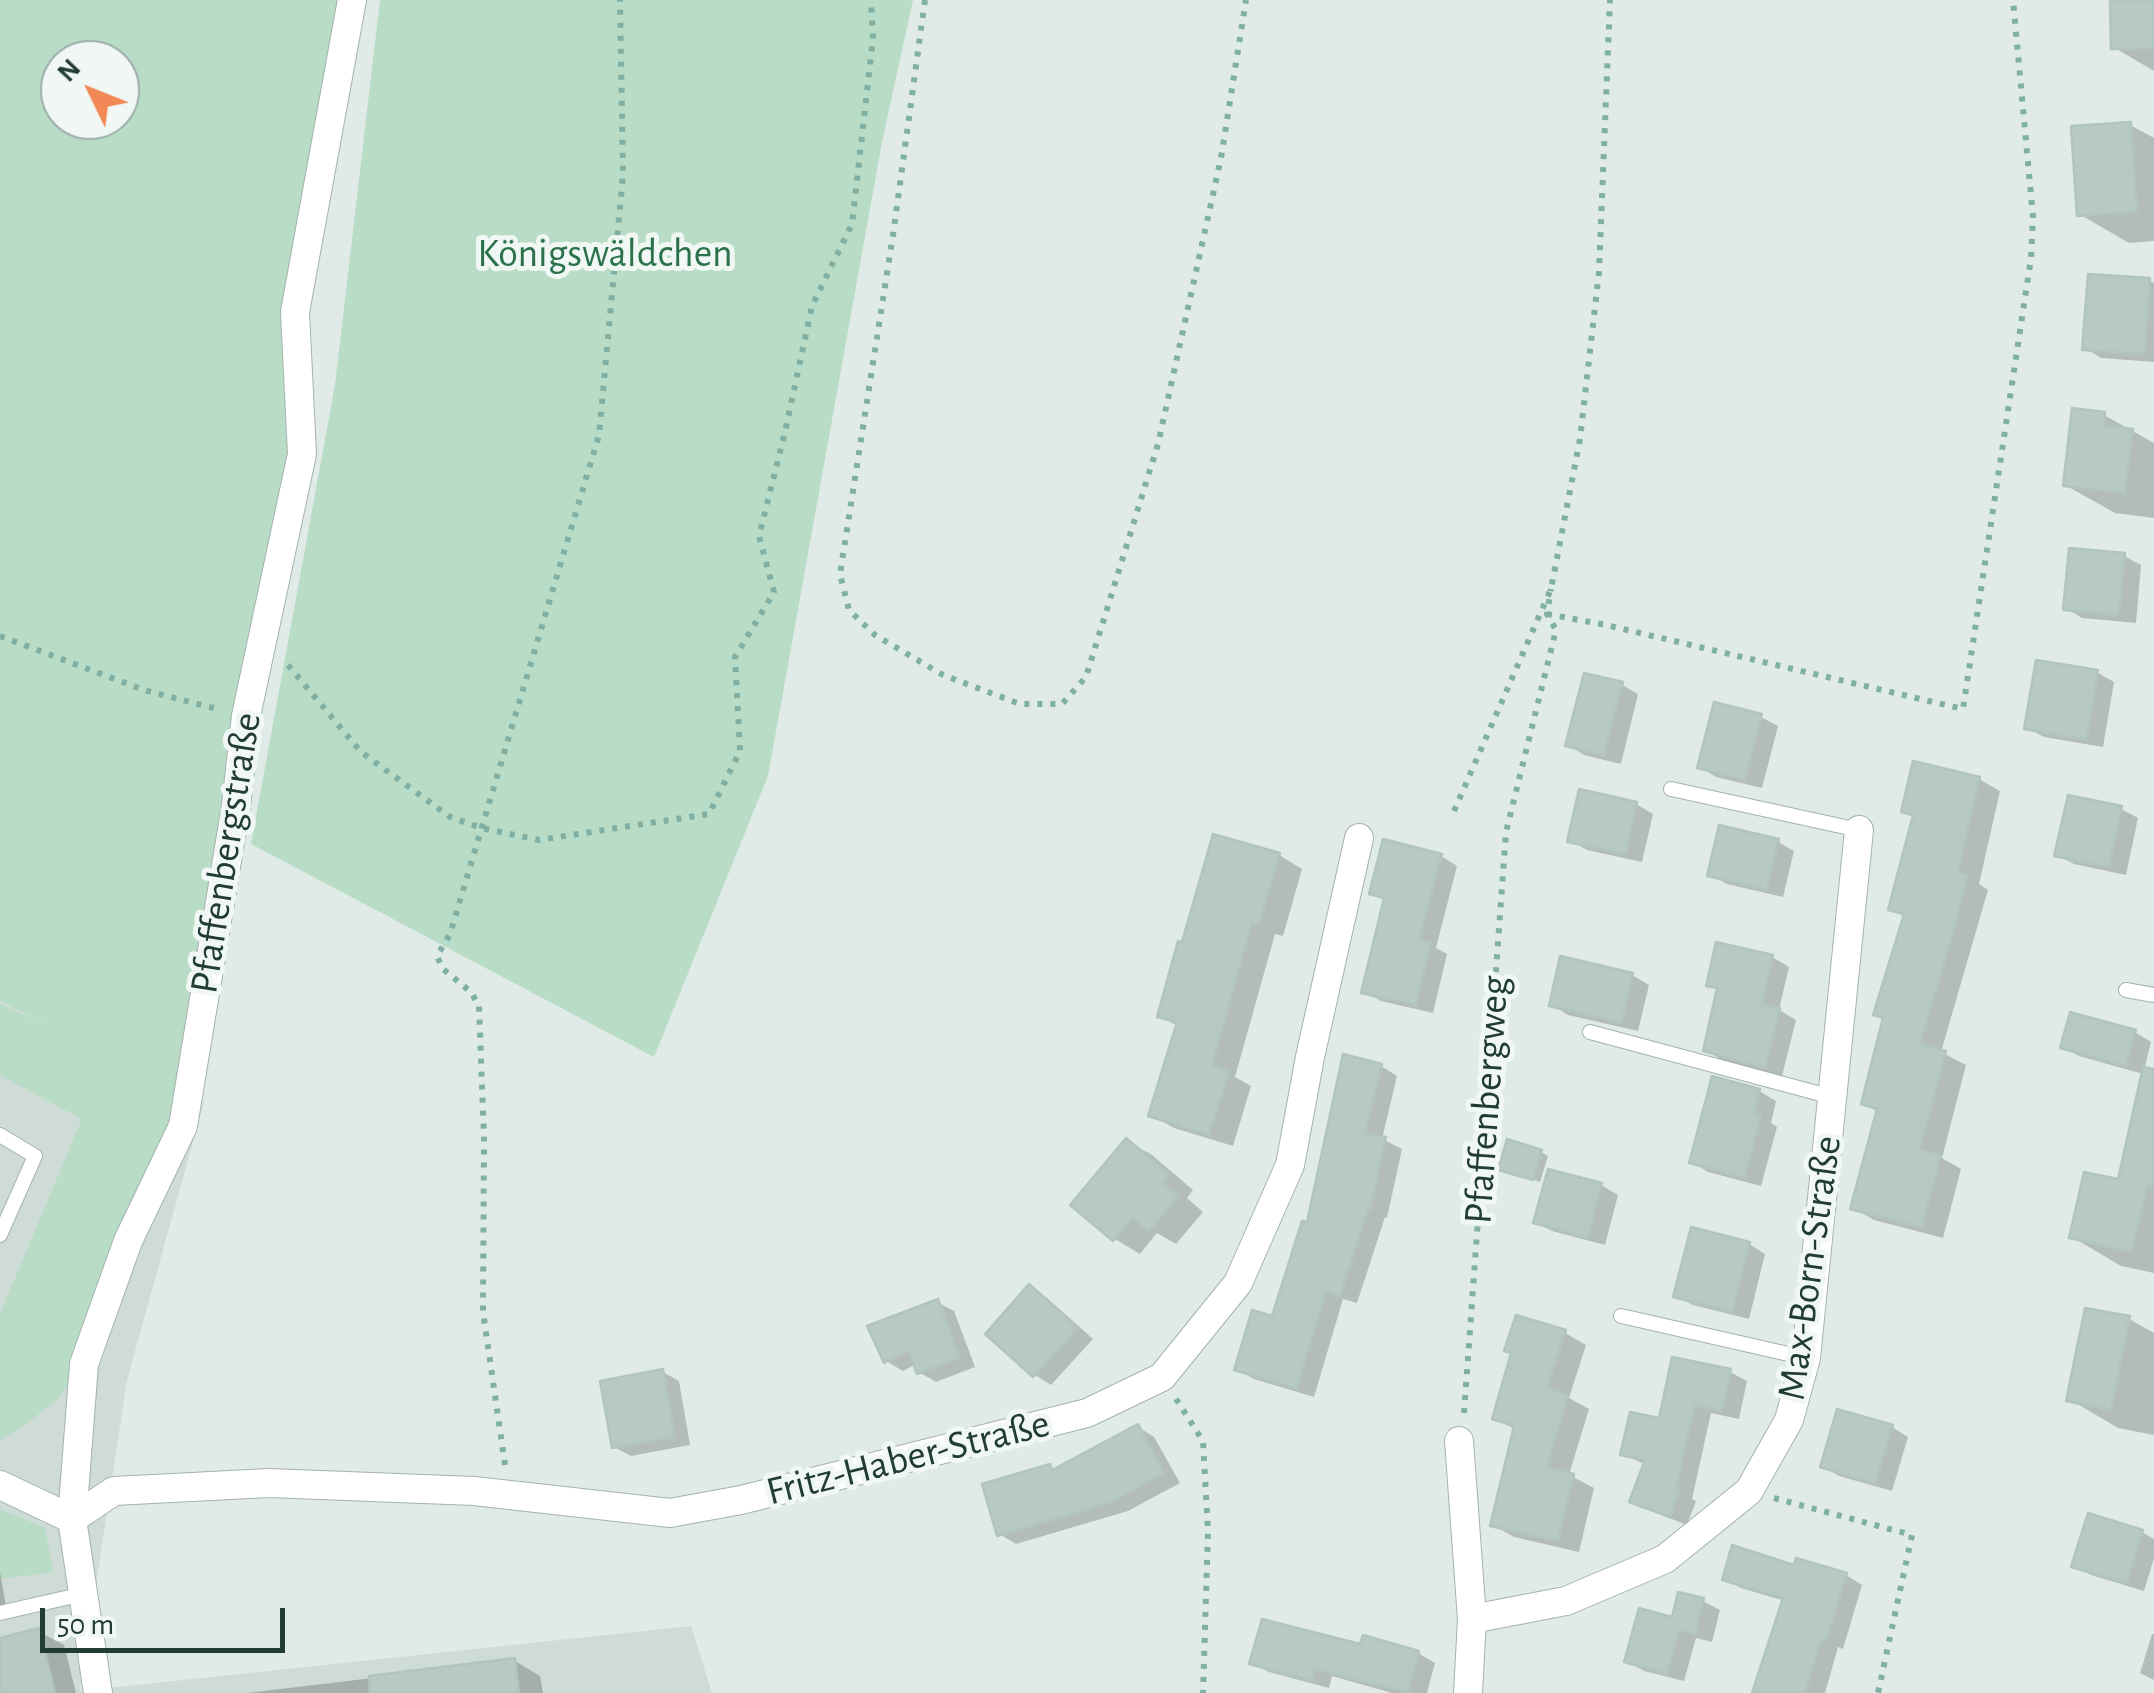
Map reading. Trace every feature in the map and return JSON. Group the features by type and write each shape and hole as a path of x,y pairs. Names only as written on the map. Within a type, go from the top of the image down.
{"street":[{"name":"Pfaffenbergstraße","path":"98,1693 72,1519 84,1364 128,1241 183,1126 236,806 246,716 302,454 295,312 352,0"},
{"name":"Max-Born-Straße","path":"1472,1618 1566,1601 1665,1559 1749,1491 1790,1420 1806,1358 1859,830"},
{"name":"Fritz-Haber-Straße","path":"72,1519 114,1490 269,1483 474,1492 670,1513 742,1500 1087,1413 1162,1377 1238,1283 1290,1165 1359,838"},
{"path":"1459,1441 1472,1618 1468,1693"},
{"path":"0,1485 72,1519"}],"lane":[{"path":"1671,790 1859,830"},
{"path":"2126,990 2154,995"},
{"path":"1590,1032 1832,1097"},
{"path":"0,1135 35,1156 0,1236"},
{"path":"1621,1316 1806,1358"},
{"path":"0,1613 83,1594"}],"path":[{"path":"509,1496 484,1312 479,1006 471,992 443,969 438,956 450,934 598,434 624,175 620,0"},
{"path":"263,635 361,752 450,817 539,840 708,814 740,751 735,657 774,592 759,536 812,306 852,224 873,38 871,0"},
{"path":"925,0 840,574 849,610 874,635 942,674 1020,704 1062,704 1086,677 1158,444 1221,158 1246,0"},
{"path":"1454,811 1551,589 1580,439 1599,272 1610,0"},
{"path":"1547,614 1964,709 2031,258 2033,217 2013,0"},
{"name":"Pfaffenbergweg","path":"1459,1441 1465,1404 1506,832 1556,630 1547,614 1551,589"},
{"path":"0,636 144,690 246,716"},
{"path":"1162,1377 1203,1441 1208,1531 1204,1693"},
{"path":"1749,1491 1912,1535 1878,1693"}],"shaded area":[{"path":"0,1001 204,1102 127,1380 80,1691 691,1626 712,1693 0,1693"}],"green space":[{"path":"0,0 352,0 295,312 302,454 183,1126 84,1364 59,1397 0,1440 0,1314 82,1119 0,1075 0,1004 55,1029 0,1001"},
{"name":"Königswäldchen","path":"380,0 913,0 882,142 768,776 654,1057 251,844 335,385"},
{"path":"0,1509 45,1528 53,1572 0,1579"}],"building":[{"path":"2110,0 2154,0 2154,48 2111,49"},
{"path":"2131,122 2137,212 2077,216 2071,126"},
{"path":"2088,274 2150,278 2145,354 2082,350"},
{"path":"2072,408 2105,412 2104,426 2133,429 2125,493 2063,486"},
{"path":"2069,548 2125,553 2119,615 2063,610"},
{"path":"2036,660 2098,670 2087,740 2024,729"},
{"path":"1584,673 1623,682 1604,756 1565,746"},
{"path":"1714,702 1762,714 1745,780 1697,768"},
{"path":"1913,761 1980,777 1958,873 1968,875 1920,1044 1946,1051 1920,1149 1941,1155 1922,1228 1850,1209 1877,1109 1861,1104 1883,1018 1873,1015 1904,914 1888,910 1913,815 1901,812"},
{"path":"1579,789 1637,802 1626,854 1567,842"},
{"path":"2068,795 2122,806 2109,867 2054,856"},
{"path":"1719,825 1779,839 1767,890 1707,876"},
{"path":"1213,834 1280,853 1259,925 1252,923 1212,1065 1230,1071 1209,1135 1148,1116 1177,1022 1157,1017"},
{"path":"1383,839 1442,854 1419,940 1431,942 1416,1005 1361,993 1384,898 1369,894"},
{"path":"1716,942 1773,955 1762,1004 1780,1008 1765,1068 1703,1051 1717,988 1706,986"},
{"path":"1560,956 1633,973 1622,1023 1549,1006"},
{"path":"2070,1012 2136,1030 2126,1066 2060,1048"},
{"path":"1343,1054 1382,1064 1365,1133 1386,1137 1370,1210 1340,1296 1326,1291 1297,1389 1234,1370 1252,1310 1272,1316 1302,1221 1307,1222"},
{"path":"2143,1067 2154,1069 2154,1187 2147,1186 2132,1252 2069,1238 2084,1172 2118,1179"},
{"path":"1712,1076 1760,1089 1754,1113 1761,1115 1745,1178 1689,1163"},
{"path":"1126,1138 1169,1174 1163,1182 1179,1196 1149,1231 1133,1218 1113,1241 1070,1205"},
{"path":"1507,1139 1542,1150 1533,1180 1498,1170"},
{"path":"1548,1169 1602,1183 1588,1238 1533,1223"},
{"path":"1691,1227 1750,1242 1732,1312 1673,1297"},
{"path":"1029,1284 1078,1328 1033,1377 985,1334"},
{"path":"938,1299 960,1358 917,1374 908,1351 884,1363 867,1326"},
{"path":"2085,1308 2130,1316 2111,1410 2066,1401"},
{"path":"1516,1315 1566,1330 1547,1388 1568,1395 1547,1467 1574,1474 1558,1541 1490,1526 1514,1426 1492,1419 1511,1353 1504,1351"},
{"path":"1672,1357 1731,1369 1722,1411 1695,1405 1676,1488 1680,1489 1670,1517 1629,1502 1645,1460 1620,1455 1630,1412 1659,1418"},
{"path":"663,1369 675,1437 612,1448 600,1381"},
{"path":"1837,1409 1893,1425 1875,1484 1820,1467"},
{"path":"1138,1424 1164,1473 1110,1503 997,1536 982,1484 1050,1464 1052,1470"},
{"path":"2088,1513 2143,1530 2127,1583 2071,1567"},
{"path":"1732,1545 1794,1565 1796,1558 1847,1573 1805,1693 1752,1693 1783,1598 1722,1580"},
{"path":"1678,1592 1704,1598 1695,1635 1679,1630 1667,1674 1624,1662 1639,1608 1672,1617"},
{"path":"1262,1619 1360,1644 1363,1635 1419,1651 1408,1693 1315,1669 1312,1681 1249,1664"},
{"path":"39,1628 55,1693 0,1693 0,1638"},
{"path":"515,1658 519,1693 370,1693 369,1676"}]}
